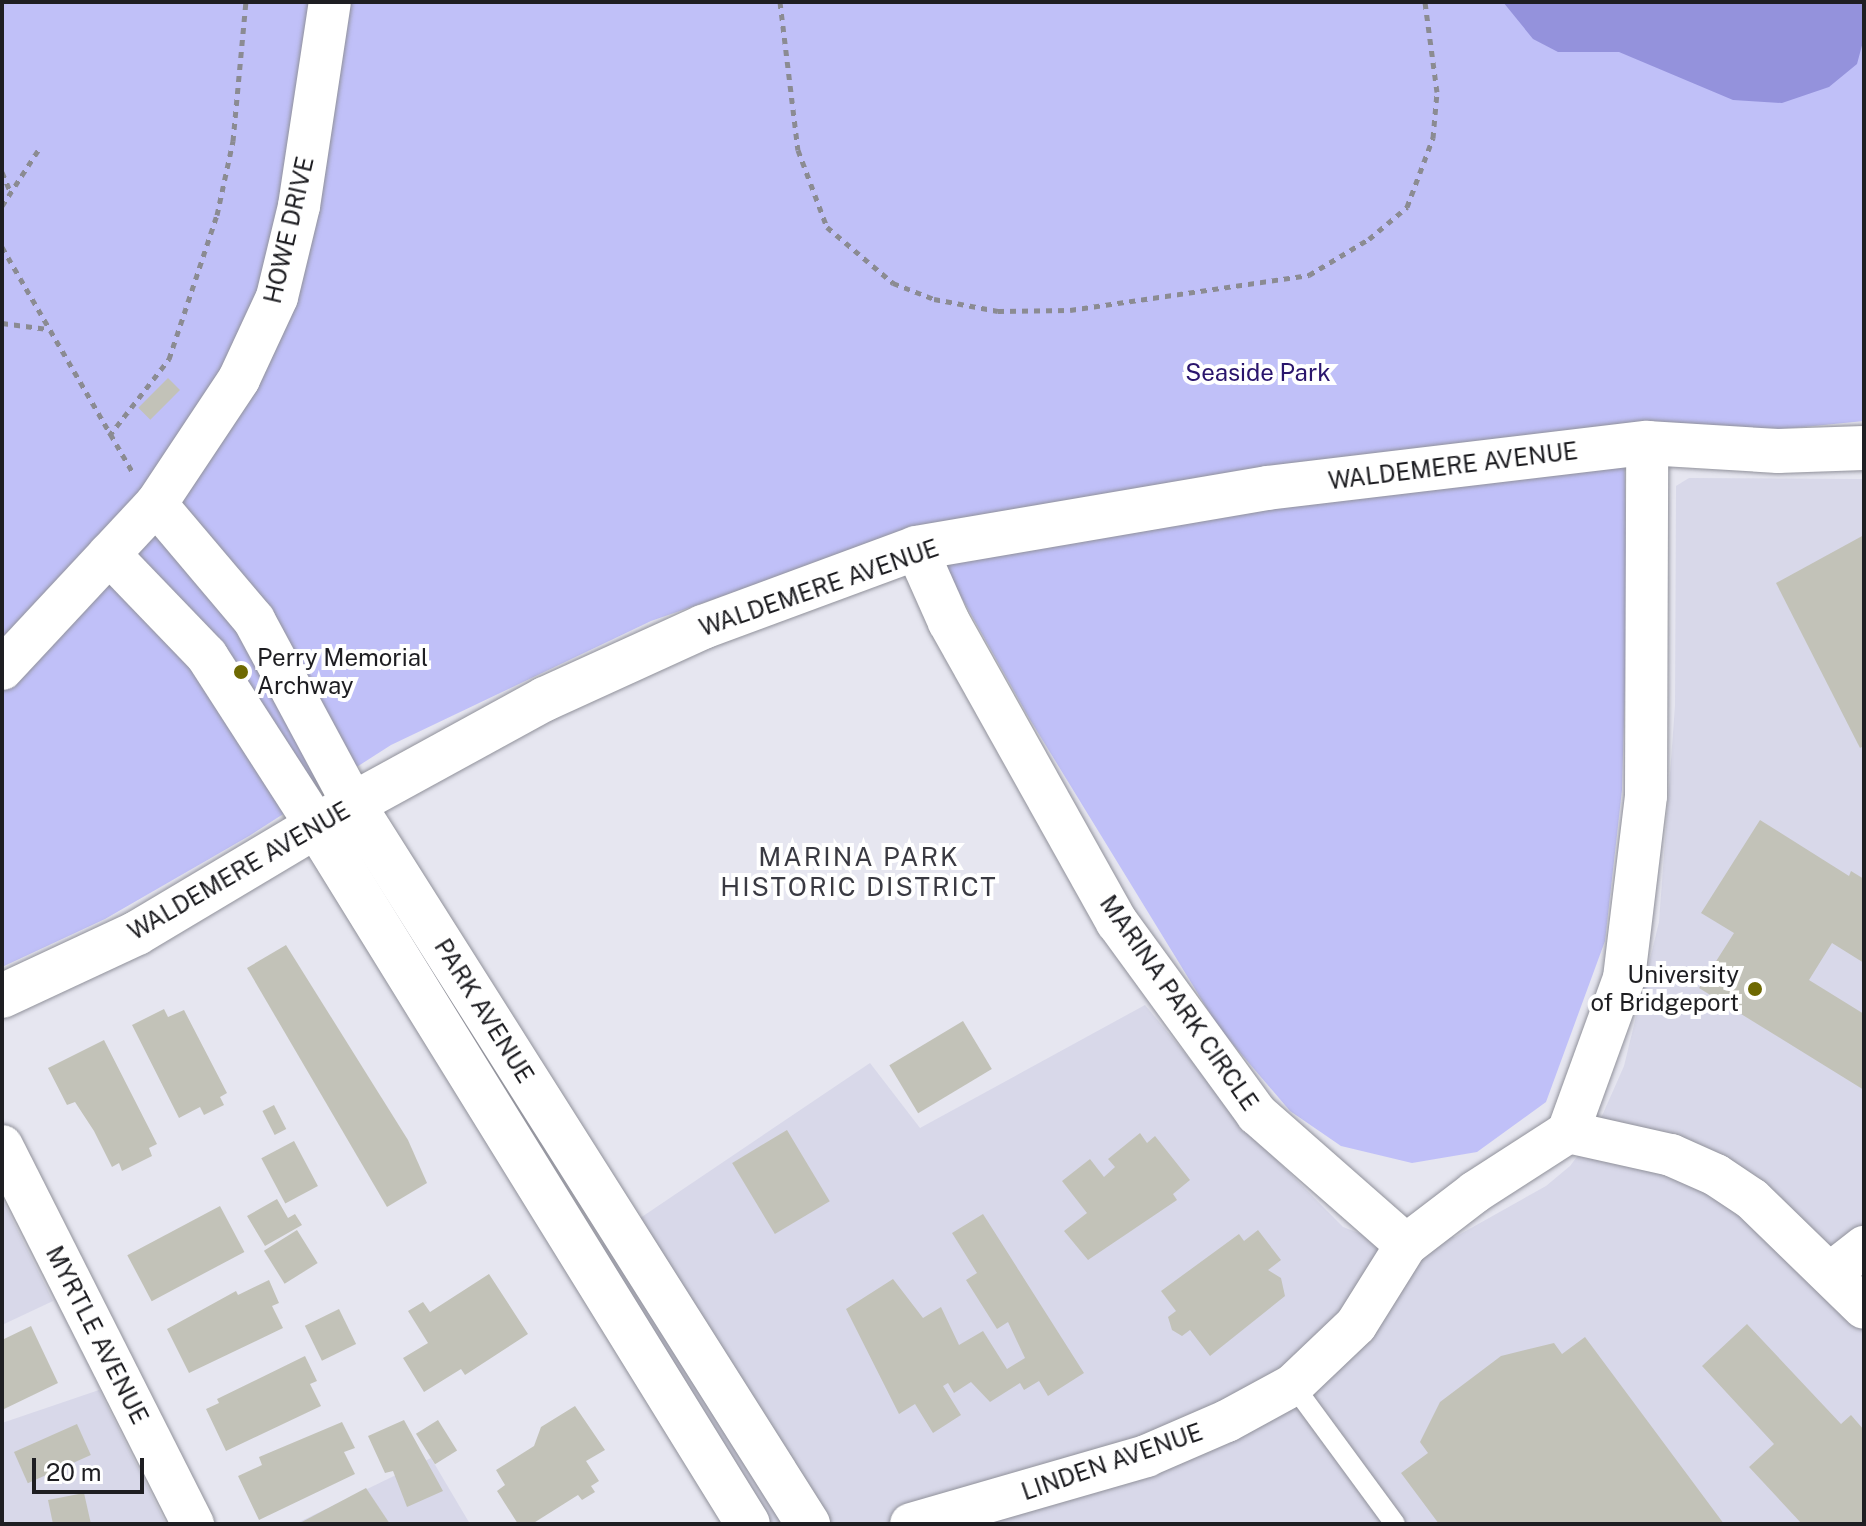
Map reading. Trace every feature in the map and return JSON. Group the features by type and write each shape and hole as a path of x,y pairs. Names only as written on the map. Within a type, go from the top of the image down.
{"street":[{"name":"HOWE DRIVE","path":"2,669 161,496 239,379 277,297 299,206 330,2"},
{"name":"WALDEMERE AVENUE","path":"2,996 137,933 335,815 545,699 703,627 916,548 1267,488 1647,443 1778,451 1864,448"},
{"path":"1647,443 1646,796 1624,978 1568,1132 1671,1155 1716,1175 1848,1260 1864,1308"},
{"name":"PARK AVENUE","path":"161,496 254,620 335,815 748,1524"},
{"name":"MARINA PARK CIRCLE","path":"916,548 949,622 1117,922 1257,1114 1406,1245"},
{"name":"PARK AVENUE","path":"109,554 207,656 335,815 808,1524"},
{"name":"LINDEN AVENUE","path":"911,1524 1146,1456 1227,1421 1293,1385 1356,1325 1406,1245 1475,1192 1568,1132"},
{"name":"MYRTLE AVENUE","path":"2,1146 193,1524"}],"lane":[{"path":"1293,1385 1395,1524"}],"path":[{"path":"109,436 169,359 217,215 233,141 246,2"},
{"path":"780,2 798,150 827,227 893,283 934,299 998,311 1070,310 1309,275 1369,239 1407,207 1433,138 1437,92 1425,2"},
{"path":"2,206 39,149"},
{"path":"2,172 11,193"},
{"path":"2,247 109,436 136,475 161,496"},
{"path":"2,323 48,329"}],"shaded area":[{"path":"1503,2 1864,2 1864,38 1857,64 1829,87 1782,103 1733,100 1619,52 1558,52 1533,39"},
{"name":"University of Bridgeport","path":"1689,478 1864,479 1864,1524 724,1524 572,1264 870,1063 920,1128 1145,1005 1257,1140 1343,1227 1369,1237 1455,1237 1546,1186 1570,1166 1594,1134 1624,1066 1659,922 1675,706 1676,486"},
{"path":"2,1199 53,1301 2,1325"},
{"path":"99,1390 166,1524 2,1524 2,1423"},
{"path":"431,1458 470,1524 295,1524"}],"green space":[{"name":"Seaside Park","path":"2,2 1864,2 1864,421 1743,433 1624,429 1627,612 1622,790 1605,941 1546,1102 1477,1152 1412,1163 1341,1146 1290,1111 1219,1028 1029,718 922,527 651,621 391,745 249,836 105,919 2,967"}],"building":[{"path":"168,378 180,390 150,420 138,408"},
{"path":"1864,535 1864,746 1860,748 1776,583"},
{"path":"1760,820 1849,876 1851,871 1864,879 1864,963 1832,943 1809,980 1864,1014 1864,1090 1699,988 1734,933 1701,913"},
{"path":"286,945 408,1140 427,1183 387,1207 247,968"},
{"path":"164,1009 168,1017 184,1010 227,1093 220,1097 224,1105 204,1115 200,1107 179,1118 132,1025"},
{"path":"963,1021 992,1069 918,1113 889,1065"},
{"path":"104,1040 157,1144 149,1148 152,1156 122,1171 119,1163 112,1167 75,1102 67,1105 48,1068"},
{"path":"274,1105 286,1129 275,1135 262,1111"},
{"path":"787,1130 830,1201 775,1234 732,1163"},
{"path":"1140,1133 1147,1143 1155,1136 1190,1180 1173,1194 1177,1200 1088,1260 1064,1231 1087,1213 1062,1181 1090,1159 1104,1177 1115,1167 1108,1159"},
{"path":"294,1141 318,1186 285,1203 261,1158"},
{"path":"277,1199 288,1218 295,1214 302,1225 265,1246 247,1216"},
{"path":"220,1206 244,1252 152,1301 127,1255"},
{"path":"983,1214 1084,1373 1048,1396 1039,1381 1024,1390 1020,1383 990,1402 971,1382 954,1393 948,1383 943,1386 961,1415 933,1433 915,1404 899,1414 846,1309 893,1279 923,1318 941,1307 959,1345 983,1331 1007,1369 1025,1358 1008,1322 997,1329 966,1280 977,1273 952,1233"},
{"path":"297,1230 318,1263 285,1284 264,1251"},
{"path":"1258,1230 1281,1260 1268,1270 1281,1278 1285,1296 1210,1356 1190,1330 1182,1336 1172,1330 1168,1317 1176,1311 1161,1291 1239,1234 1244,1241"},
{"path":"489,1274 528,1334 465,1375 461,1369 424,1392 403,1358 428,1343 408,1311 423,1302 430,1312"},
{"path":"269,1280 279,1303 272,1306 283,1328 189,1373 167,1329 236,1291 238,1295"},
{"path":"339,1309 356,1344 322,1361 305,1326"},
{"path":"1747,1324 1841,1424 1851,1415 1864,1430 1864,1524 1802,1524 1749,1467 1774,1444 1702,1366"},
{"path":"31,1326 58,1383 2,1410 2,1340"},
{"path":"1585,1337 1724,1524 1439,1524 1401,1473 1428,1453 1420,1442 1440,1402 1501,1356 1554,1343 1562,1354"},
{"path":"305,1356 317,1381 310,1384 321,1406 226,1451 206,1409 219,1403 217,1399"},
{"path":"575,1406 605,1450 586,1461 599,1481 591,1486 595,1492 582,1500 578,1495 532,1524 518,1524 497,1491 505,1485 496,1470 534,1446 541,1427"},
{"path":"404,1420 443,1491 407,1507 393,1471 385,1473 368,1436"},
{"path":"438,1420 457,1451 435,1464 416,1434"},
{"path":"342,1422 355,1448 344,1452 355,1474 259,1520 238,1476 262,1465 259,1457"},
{"path":"77,1424 91,1455 28,1483 14,1452"},
{"path":"366,1488 390,1524 298,1524"},
{"path":"84,1493 91,1524 53,1524 48,1500"}],"place":[{"name":"Perry Memorial Archway","path":"241,672"},
{"name":"University of Bridgeport","path":"1755,989"}],"district":[{"name":"MARINA PARK HISTORIC DISTRICT","path":"859,872"}]}
